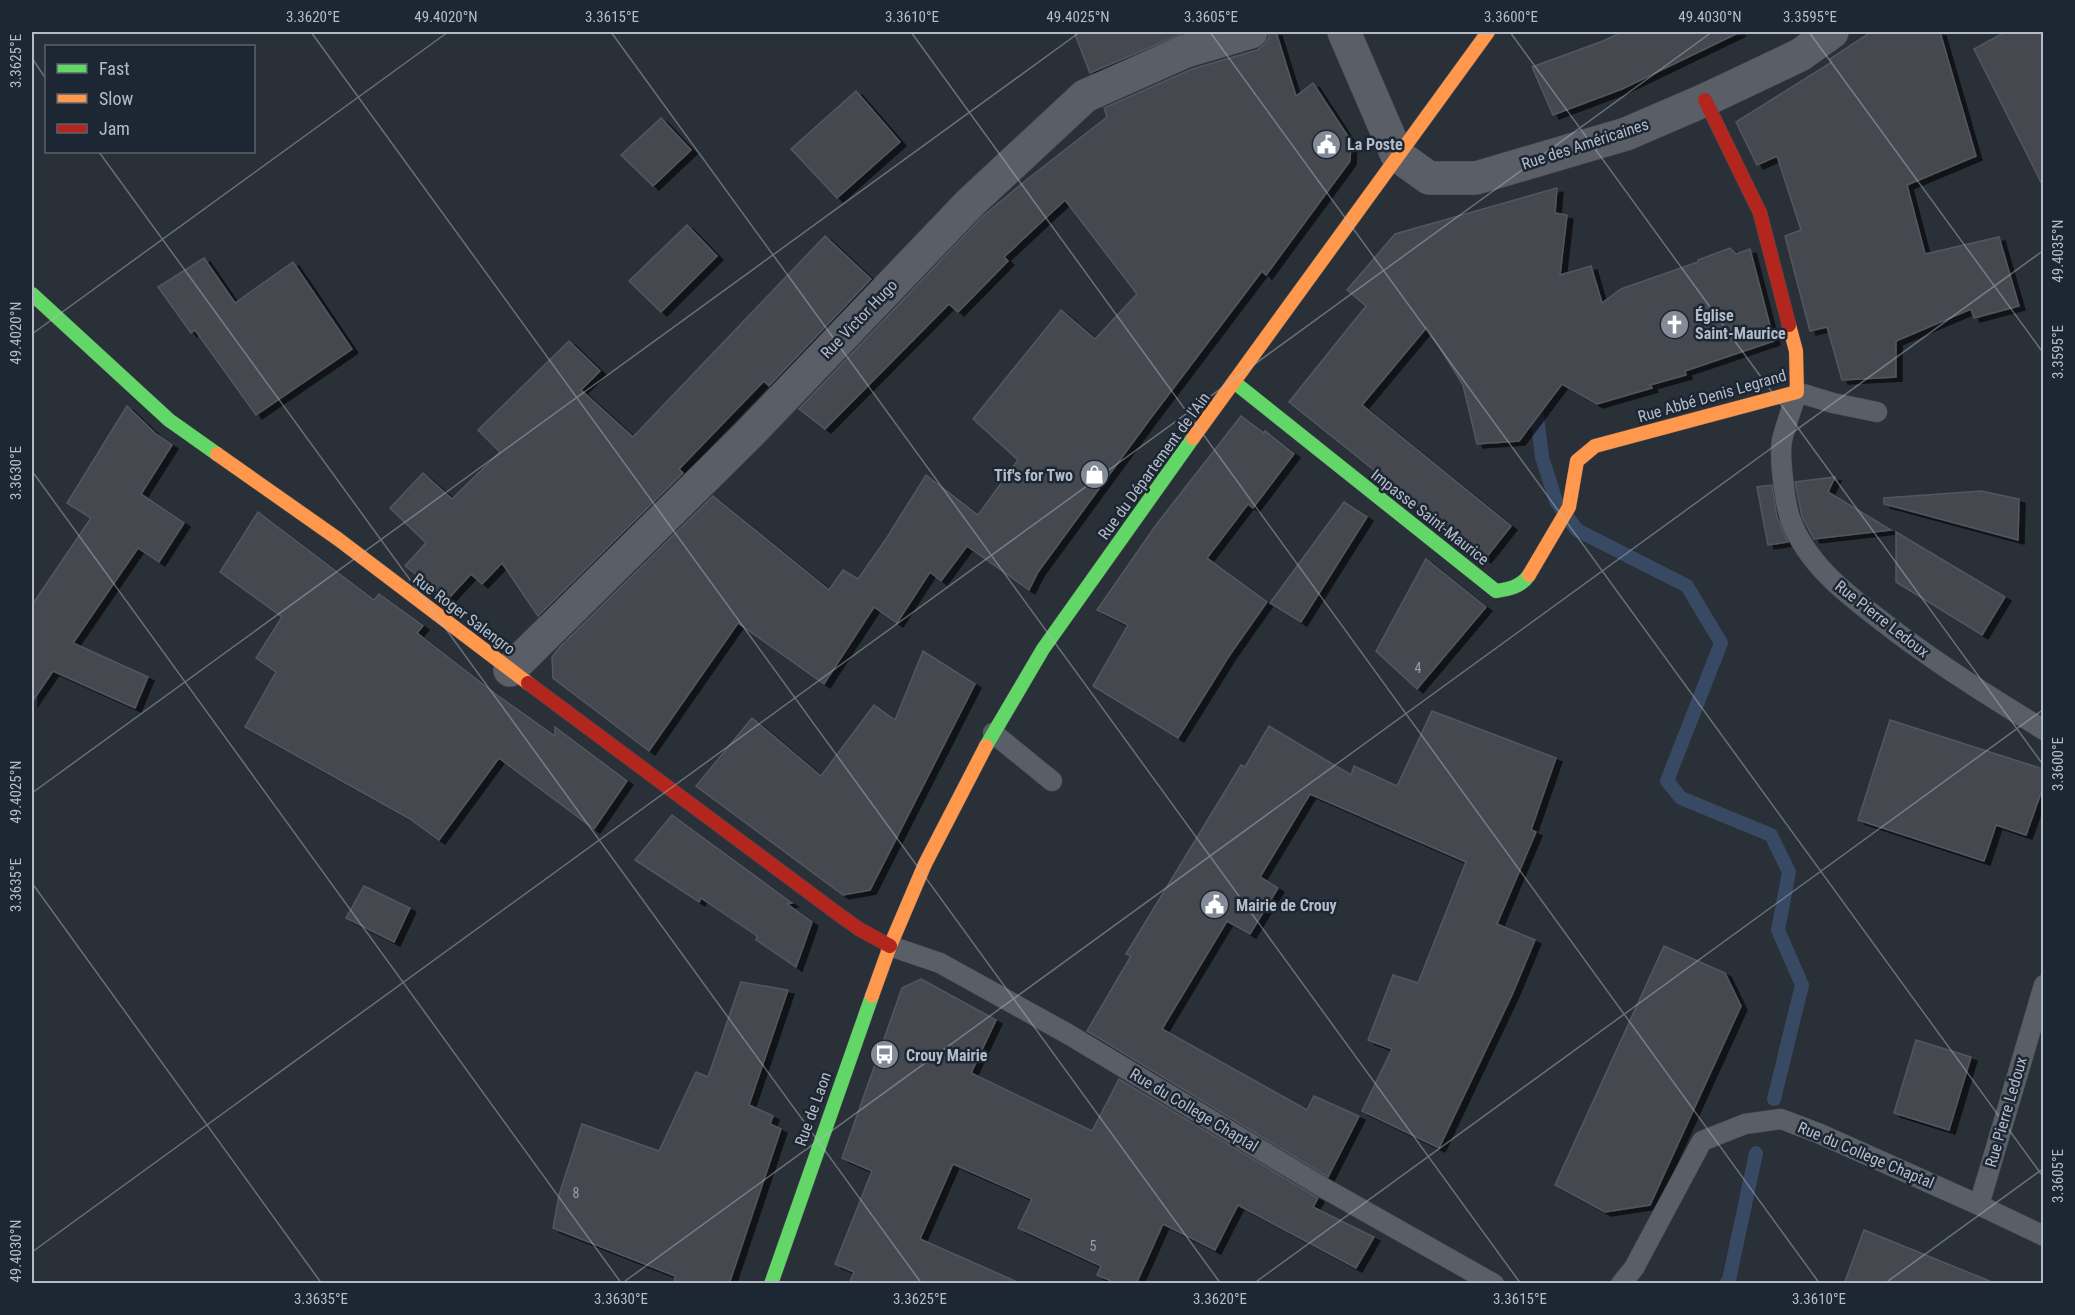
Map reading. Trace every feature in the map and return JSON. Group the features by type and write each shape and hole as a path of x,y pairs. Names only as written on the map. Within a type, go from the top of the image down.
{"street":[{"name":"Rue Victor Hugo","path":"510,670 748,435 970,203 1085,96 1186,51 1251,32"},
{"path":"1344,32 1396,155"},
{"name":"Rue du Département de l'Ain","path":"890,946 925,864 993,733 1043,649 1354,217 1396,155 1488,32"},
{"name":"Rue des Américaines","path":"1396,155 1429,178 1476,178 1626,134 1800,55 1832,32"},
{"name":"Rue Abbé Denis Legrand","path":"1572,486 1577,461 1595,446 1797,392 1796,351 1760,213 1705,100"},
{"name":"Rue Roger Salengro","path":"32,294 168,420 338,539 852,924 890,946"},
{"name":"Impasse Saint-Maurice","path":"1234,382 1496,591 1514,588 1526,580 1569,507 1572,486"},
{"name":"Rue de Laon","path":"771,1284 890,946"}],"lane":[{"path":"1797,392 1833,403 1877,412"},
{"name":"Rue Pierre Ledoux","path":"1797,392 1782,442 1783,478 1790,520 1807,552 1833,581 1858,603 1949,671 2043,730"},
{"path":"993,733 1052,781"},
{"name":"Rue du College Chaptal","path":"890,946 940,963 1068,1034 1324,1188 1494,1284"},
{"name":"Rue Pierre Ledoux","path":"1979,1204 2043,985"},
{"name":"Rue du College Chaptal","path":"1621,1284 1634,1268 1702,1141 1745,1124 1781,1119 1979,1204 2043,1236"}],"building":[{"path":"1074,32 1186,32 1090,73"},
{"path":"1269,32 1276,32 1296,96 1313,83 1351,141 1350,161 1266,275 1262,271 1150,419 1038,572 1029,590 967,546 941,581 930,572 897,623 874,607 824,684 738,623 649,751 553,678 552,657 560,647 713,496 829,590 843,570 858,579 926,475 978,515 1018,460 973,419 1061,310 1095,339 1137,294 1065,200 1004,257 1008,261 958,312 949,304 825,429 799,409 983,216 1107,117 1104,108 1192,69 1257,50 1265,44"},
{"path":"1622,32 1740,32 1622,89 1553,115 1532,67"},
{"path":"1871,32 1940,32 1976,156 1907,185 1925,254 1999,237 2019,306 1974,318 1971,309 1896,341 1896,377 1842,380 1827,327 1810,331 1785,236 1801,230 1777,156 1757,165 1736,122 1832,62 1830,59"},
{"path":"2005,32 2043,32 2043,186 1974,49"},
{"path":"856,91 900,142 837,198 791,149"},
{"path":"661,118 691,150 653,186 621,155"},
{"path":"1557,188 1555,213 1567,215 1560,275 1591,266 1602,303 1621,289 1698,262 1698,260 1730,248 1736,254 1750,249 1774,341 1685,371 1686,375 1650,385 1652,388 1597,404 1562,384 1519,441 1477,444 1463,385 1427,327 1362,405 1511,526 1485,559 1289,402 1366,306 1347,290 1395,234"},
{"path":"687,225 717,256 661,312 629,281"},
{"path":"825,236 871,279 769,386 764,381 679,469 683,473 538,616 502,563 482,584 471,574 448,599 405,566 426,543 390,508 423,473 452,499 500,452 478,430 569,341 600,371 581,390 633,437"},
{"path":"204,258 235,303 293,262 352,349 256,415 195,330 191,333 158,287"},
{"path":"127,406 156,434 172,445 141,494 184,523 159,562 138,548 73,643 148,677 135,708 53,671 32,702 32,605 91,518 67,503"},
{"path":"1241,416 1294,454 1253,508 1248,504 1207,558 1267,602 1229,656 1178,738 1093,686 1128,625 1097,610 1156,525"},
{"path":"1835,477 1828,492 1891,530 1814,539 1802,517 1795,482"},
{"path":"1772,485 1777,517 1788,542 1768,545 1757,487"},
{"path":"1981,491 2019,499 2018,540 1884,504 1884,498"},
{"path":"1344,502 1367,517 1301,622 1270,603"},
{"path":"258,512 374,600 379,594 423,626 417,633 497,695 555,736 555,727 627,781 594,829 499,758 439,840 410,819 245,727 276,672 256,658 282,617 220,572"},
{"path":"1896,532 2005,597 1982,635 1896,582"},
{"path":"1426,559 1486,607 1417,689 1376,651"},
{"path":"923,651 975,684 870,890 843,895 696,786 752,718 821,776 874,705 895,720"},
{"path":"1432,711 1556,758 1531,830 1536,832 1497,924 1535,940 1512,995 1439,1148 1362,1111 1392,1049 1368,1040 1393,975 1418,983 1466,862 1310,794 1260,877 1278,888 1250,934 1227,921 1162,1029 1307,1110 1314,1096 1359,1116 1328,1177 1087,1031 1131,956 1126,954 1241,765 1245,767 1269,726 1351,775 1354,766 1397,786"},
{"path":"1890,720 2043,769 2043,787 2026,835 1996,825 1984,861 1858,820"},
{"path":"672,815 792,903 787,904 812,922 796,967 756,940 757,936 701,898 699,902 635,860"},
{"path":"364,886 410,908 394,942 346,918"},
{"path":"1664,946 1725,973 1741,1006 1650,1205 1605,1212 1555,1185"},
{"path":"921,979 996,1020 971,1073 1092,1131 1119,1079 1318,1198 1313,1207 1374,1237 1356,1268 1238,1205 1215,1250 1163,1224 1136,1284 1119,1284 1097,1275 1101,1266 1018,1228 1032,1199 953,1164 920,1239 1022,1284 849,1284 854,1272 835,1264 872,1171 842,1158 902,988"},
{"path":"741,982 788,990 749,1105 773,1116 770,1124 781,1129 729,1284 674,1284 675,1276 553,1228 559,1195 582,1124 659,1151 696,1072 708,1077"},
{"path":"1916,1040 1971,1057 1949,1130 1894,1113"},
{"path":"1864,1230 1992,1282 1992,1284 1844,1284"}],"waterway":[{"path":"1535,401 1542,457 1556,501 1577,530 1687,586 1721,643 1667,781 1681,798 1771,835 1789,872 1778,930 1802,985 1774,1099"},
{"path":"1726,1284 1729,1280 1756,1153"}],"traffic: fast":[{"path":"32,294 169,420 217,454"},
{"path":"1234,382 1496,591 1518,585 1529,575"},
{"path":"986,746 1043,649 1193,438"},
{"path":"771,1284 872,996"}],"traffic: slow":[{"path":"1193,438 1488,32"},
{"path":"1529,575 1569,507 1577,461 1595,446 1797,392 1796,351 1789,325"},
{"path":"217,454 338,539 528,683"},
{"path":"872,996 890,946 925,864 986,746"}],"traffic: jam":[{"path":"1705,100 1760,213 1789,325"},
{"path":"528,683 838,914 890,946"}],"place":[{"name":"La Poste","path":"1326,144"},
{"name":"Église Saint-Maurice","path":"1674,324"},
{"name":"Tif's for Two","path":"1094,475"},
{"name":"Mairie de Crouy","path":"1215,905"},
{"name":"Crouy Mairie","path":"885,1055"}]}
